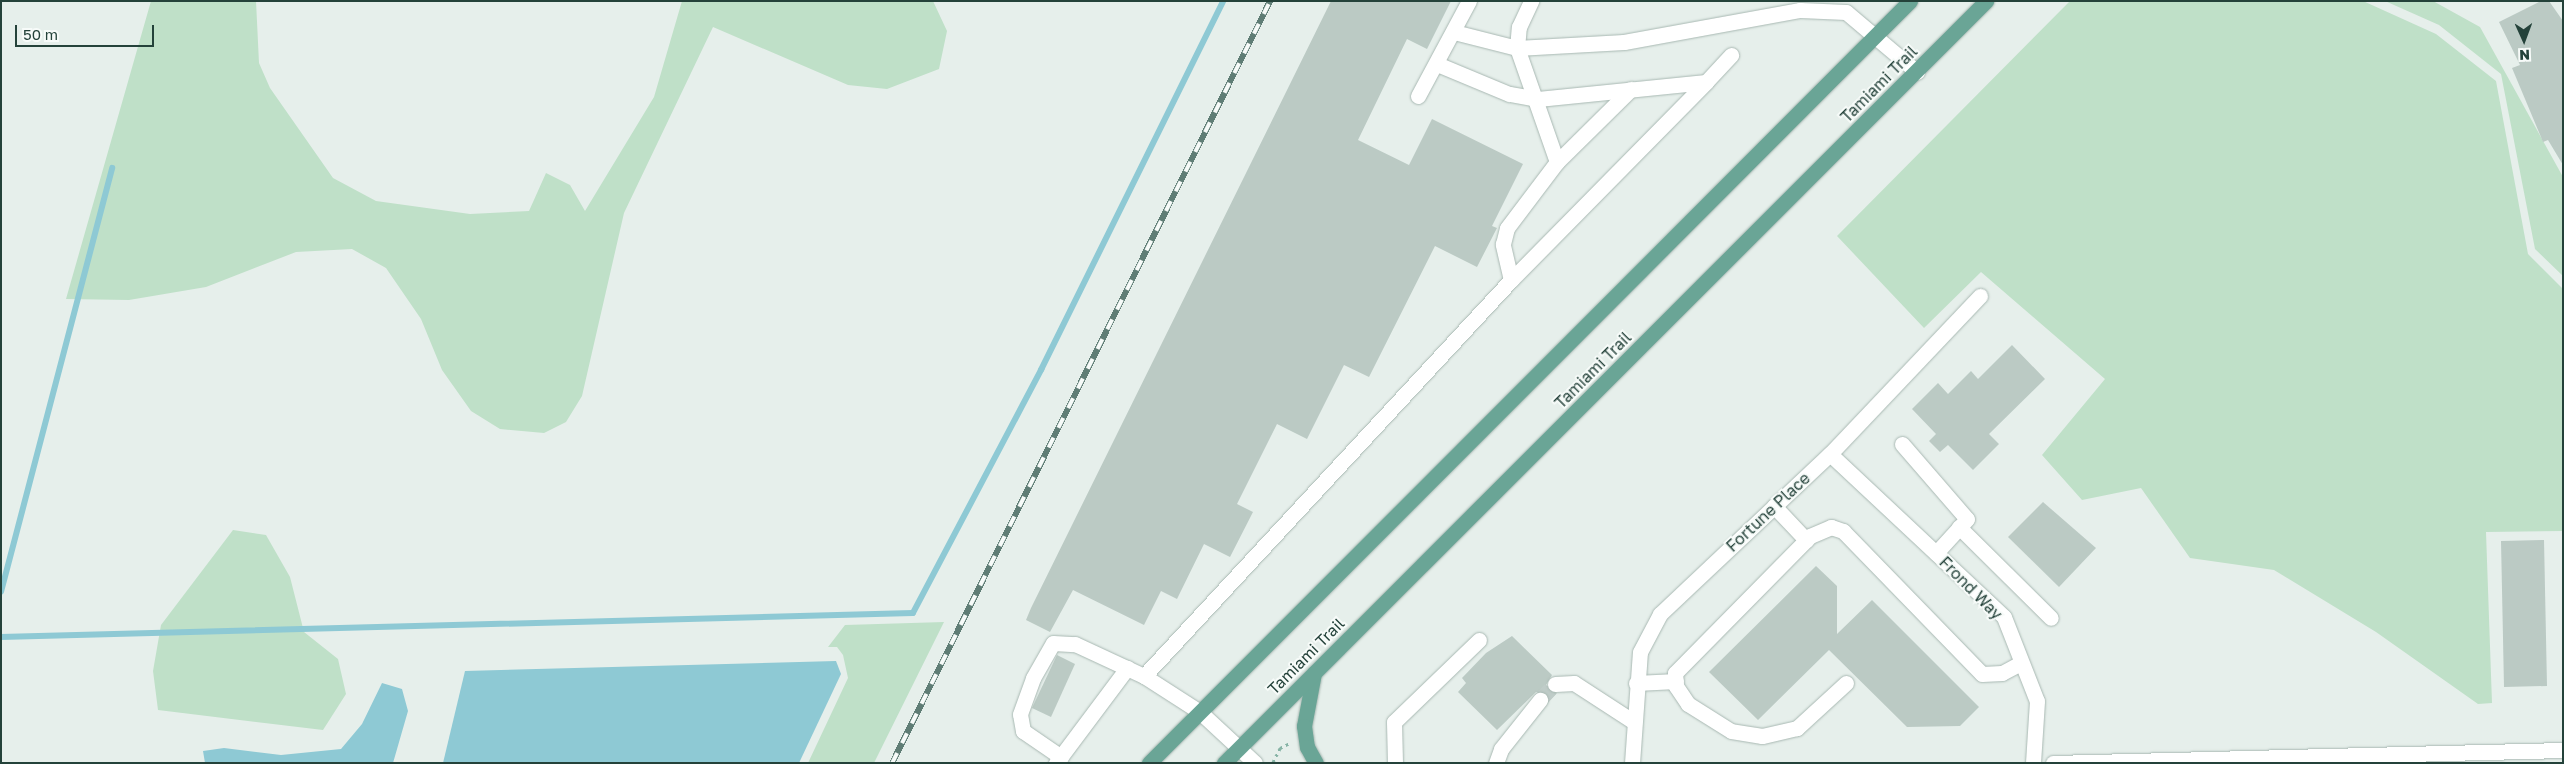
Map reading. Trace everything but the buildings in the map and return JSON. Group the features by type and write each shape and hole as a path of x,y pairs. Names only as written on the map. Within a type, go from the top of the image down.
{"main road":[{"path":"1149,763 1910,1"},
{"name":"Tamiami Trail","path":"1224,763 1986,1"},
{"path":"1314,673 1304,726 1307,748 1316,763"}],"street":[{"path":"1418,96 1437,64 1469,1"},
{"path":"1532,1 1519,27 1517,48 1524,75 1538,99 1557,162"},
{"path":"1454,32 1517,48 1624,42 1800,10 1846,12 1916,72"},
{"path":"1144,676 1511,280 1732,55"},
{"path":"1437,64 1509,94 1538,99 1706,82"},
{"path":"1511,280 1502,244 1508,228 1557,162 1631,89"},
{"name":"Fortune Place","path":"1632,763 1636,684 1640,652 1660,614 1830,454 1980,296"},
{"path":"1902,444 1967,519 1936,554"},
{"name":"Frond Way","path":"1830,454 2004,617 2037,701 2033,763"},
{"path":"1774,506 1806,540"},
{"path":"1846,683 1797,728 1762,736 1731,730 1688,704 1676,681 1676,673 1806,540 1831,527 1844,531 1982,674 2002,673 2021,663"},
{"path":"1959,528 2051,618"},
{"path":"1395,763 1394,722 1479,640"},
{"path":"1127,668 1058,760 1023,731 1020,714 1033,678 1053,643 1075,644 1087,651 1127,668 1144,676 1200,712 1255,763"},
{"path":"1636,684 1676,681"},
{"path":"1554,684 1574,682 1634,722"},
{"path":"1496,763 1501,749 1540,700"},
{"path":"2053,763 2396,758 2563,750"}],"path":[{"path":"1273,762 1280,748 1292,741"}],"green space":[{"path":"151,1 256,1 259,63 270,88 333,178 376,201 470,214 529,211 546,173 570,185 585,211 654,97 682,1 933,1 947,31 939,69 887,89 848,85 713,27 624,213 582,396 566,422 544,433 500,429 471,411 442,370 421,319 386,268 352,249 296,252 206,287 129,300 66,299"},
{"path":"2070,1 2363,1 2436,34 2496,81 2528,254 2563,289 2563,531 2486,532 2492,703 2478,704 2376,632 2274,570 2190,558 2141,488 2082,500 2042,455 2105,379 1981,272 1924,328 1837,236"},
{"path":"2385,1 2433,1 2480,27 2563,177 2563,276 2535,249 2501,74 2439,25"},
{"path":"233,530 266,535 290,577 304,632 338,659 346,694 323,730 158,710 153,671 161,625"},
{"path":"944,622 874,763 808,763 848,678 843,655 837,647 828,647 845,625"}],"water":[{"path":"836,661 841,674 799,763 443,763 465,671"},
{"path":"382,683 402,689 408,711 393,763 205,763 203,751 224,748 281,755 341,749 362,724"}],"waterway":[{"path":"1,637 913,613 1041,370 1223,1"},
{"path":"1,592 112,168"}],"tunnel":[{"path":"1540,700 1555,684"}],"railway":[{"path":"892,763 1270,1"}]}
